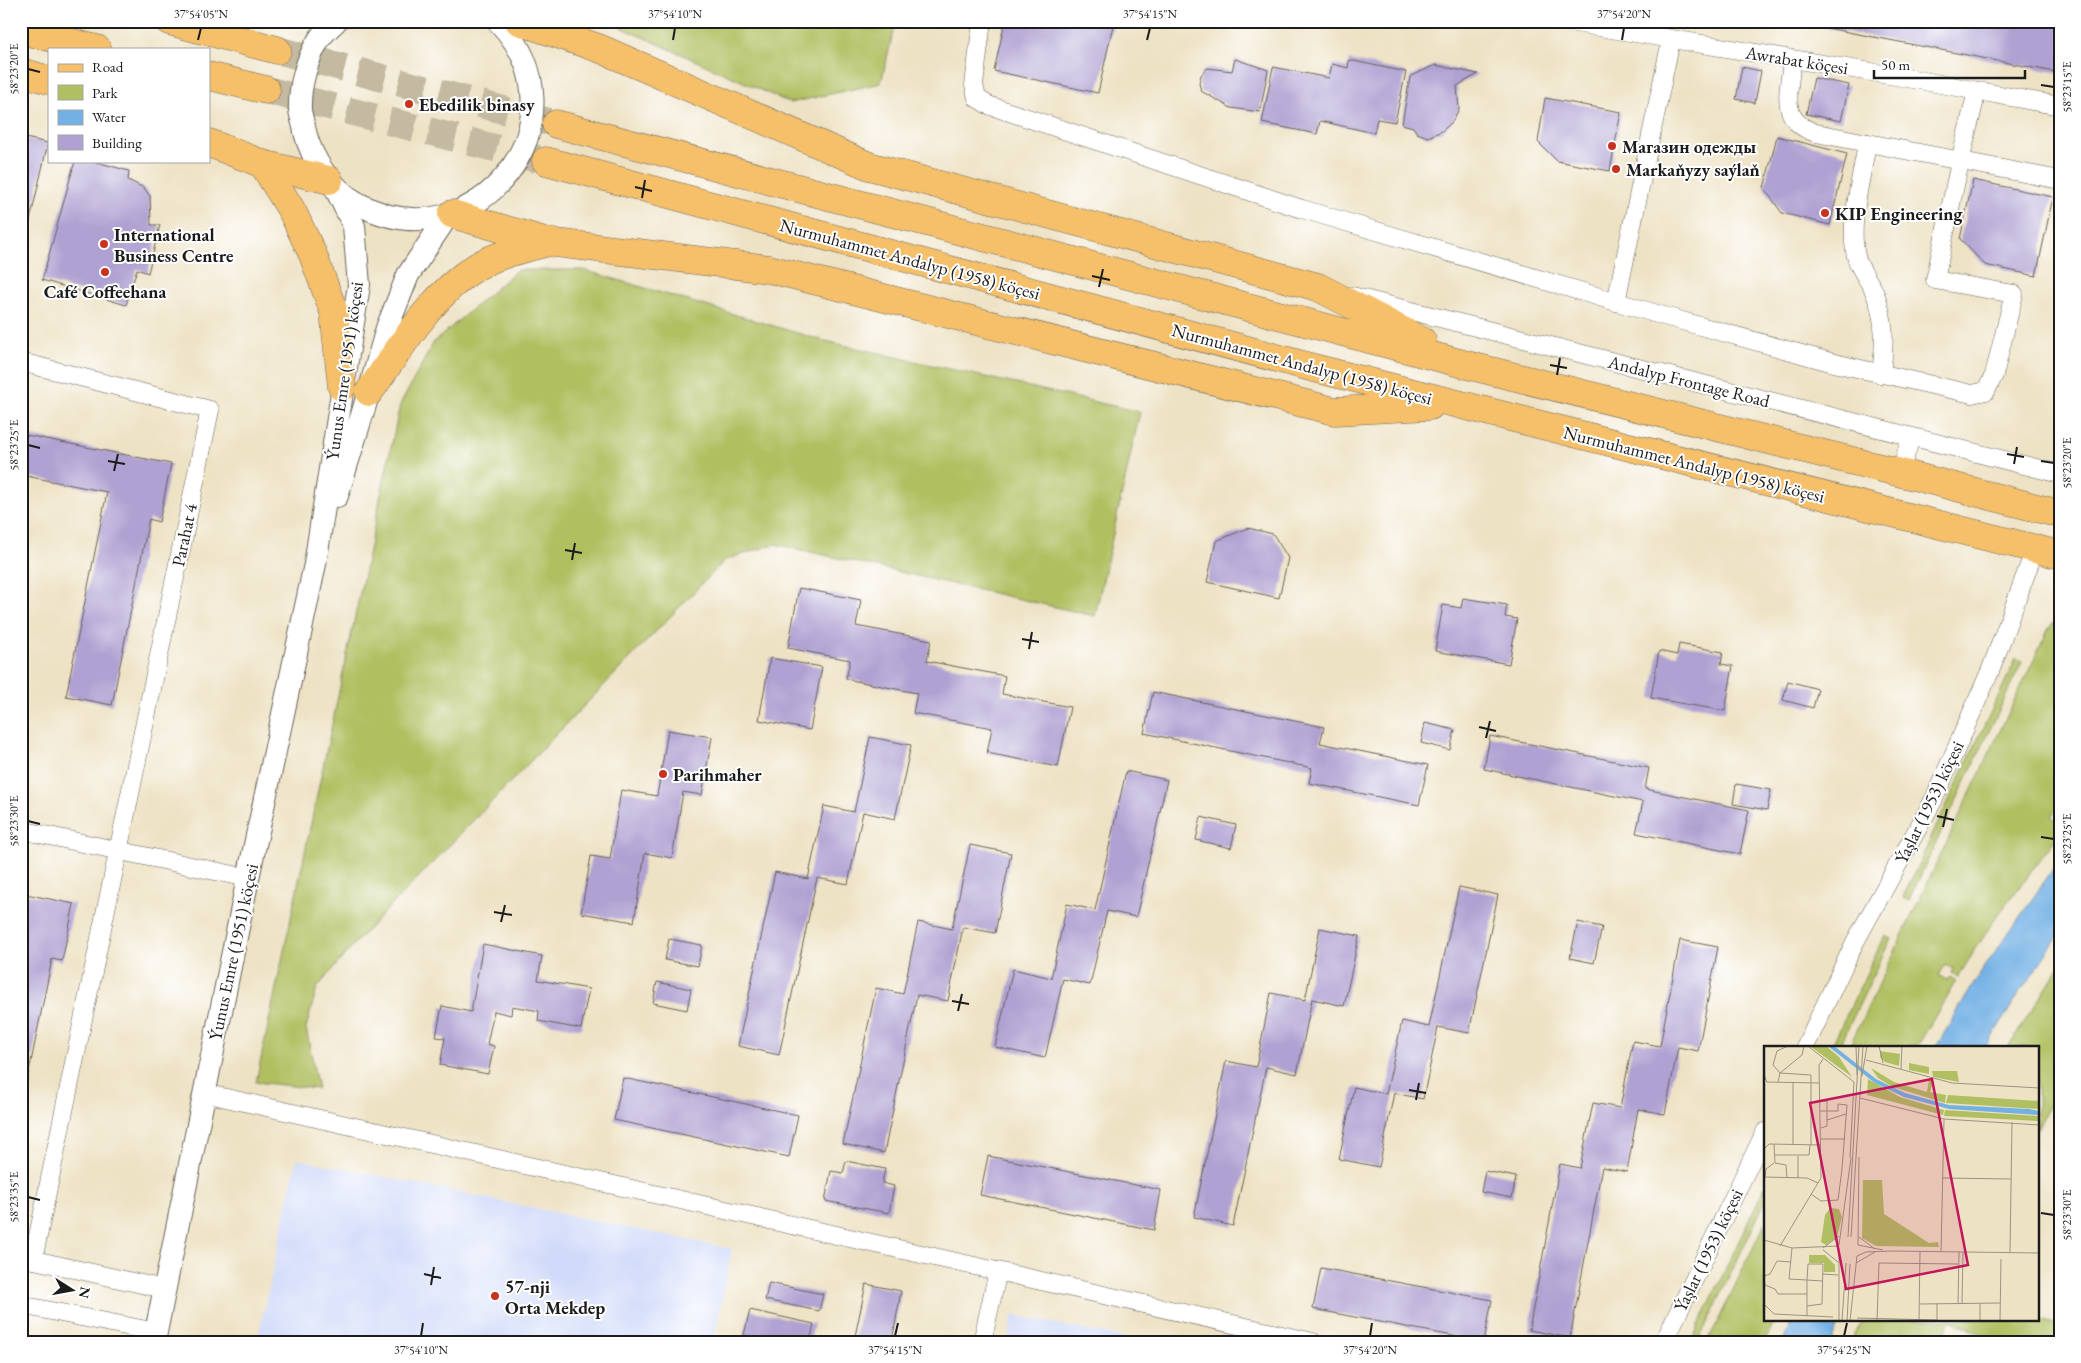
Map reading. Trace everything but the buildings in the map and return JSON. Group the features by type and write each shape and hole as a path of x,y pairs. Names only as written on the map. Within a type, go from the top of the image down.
{"main road":[{"path":"169,21 277,50"},
{"path":"519,21 601,49 869,166 1318,287 1468,365"},
{"path":"572,21 601,49"},
{"path":"21,30 93,48"},
{"path":"21,72 48,80"},
{"path":"210,76 266,90"},
{"path":"556,124 1468,365 2060,514"},
{"path":"210,142 263,164 331,182"},
{"name":"Nurmuhammet Andalyp (1958) köçesi","path":"546,161 1310,367 2047,552"},
{"path":"263,164 292,211 313,255 334,312 342,387"},
{"path":"450,215 548,242 769,269 1334,411 1459,405"},
{"path":"369,392 434,302 476,267 510,253 548,242"}],"street":[{"path":"336,21 320,37 304,72 300,110 309,147 331,182 349,198 372,211 398,218 425,220 450,215 484,198 510,172 527,140 533,104 528,68 512,35 498,21"},
{"path":"982,21 974,92 976,98 988,106 1302,209 1616,302 1834,363 1972,394 1986,391 1994,375 2014,294 1935,280 1977,91"},
{"name":"Awrabat köçesi","path":"1562,21 1609,25 1671,40 2060,106"},
{"path":"1616,302 1671,40"},
{"path":"1792,60 1790,112 1798,125 1804,129 1960,162 2060,180"},
{"path":"1867,143 1853,228 1857,260 1881,310 1885,339 1881,374"},
{"name":"Ýunus Emre (1951) köçesi","path":"155,1337 248,878 316,564 359,285 354,226 331,182"},
{"name":"Ýunus Emre (1951) köçesi","path":"316,564 387,328 408,275 450,215"},
{"name":"Andalyp Frontage Road","path":"1318,287 2060,474"},
{"name":"Parahat 4","path":"21,362 210,410 120,851"},
{"path":"1900,473 1911,437"},
{"name":"Ýaşlar (1953) köçesi","path":"1805,1046 1855,942 1934,799 1991,668 2047,552"},
{"path":"21,830 248,878"},
{"path":"120,851 27,1258 164,1289"},
{"path":"204,1093 1313,1342"},
{"name":"Ýaşlar (1953) köçesi","path":"1664,1342 1764,1134"},
{"path":"982,1342 998,1271"},
{"path":"21,1305 155,1337"}],"shaded area":[{"name":"57-nji Orta Mekdep","path":"297,1159 732,1249 713,1342 257,1342"},
{"path":"1013,1315 1143,1342 1008,1342"}],"green space":[{"path":"607,21 896,21 881,83 790,103"},
{"path":"517,270 584,270 821,340 1140,412 1095,616 775,544 725,560 354,944 317,988 306,1028 318,1089 256,1082 400,405 434,342"},
{"path":"2060,623 2060,806 2051,816 2060,823 2060,833 1993,922 1958,977 1952,973 1954,969 1945,964 1938,975 1947,980 1950,977 1956,981 1918,1046 1849,1046 2049,628 2052,624"},
{"path":"2016,659 2022,662 1909,900 1903,897"},
{"path":"1885,935 1891,938 1839,1046 1831,1046"},
{"path":"2060,966 2060,1085 2038,1127 2038,1046 2009,1046"},
{"path":"1764,1188 1764,1204 1698,1342 1691,1342"},
{"path":"1764,1225 1764,1320 1775,1320 1765,1342 1708,1342"},
{"path":"2038,1319 2060,1326 2060,1342 2002,1342 1950,1320"},
{"path":"1862,1320 1950,1320 1941,1342 1851,1342"}],"water":[{"path":"2060,859 2060,933 1987,1046 1937,1046 1978,977"},
{"path":"1793,1320 1841,1320 1831,1342 1783,1342"}],"tunnel":[{"path":"277,50 556,124"},
{"path":"266,90 546,161"}],"place":[{"name":"Ebedilik binasy","path":"409,104"},
{"name":"Магазин одежды","path":"1612,146"},
{"name":"Markaňyzy saýlaň","path":"1616,169"},
{"name":"KIP Engineering","path":"1825,213"},
{"name":"International Business Centre","path":"104,244"},
{"name":"Café Coffeehana","path":"105,272"},
{"name":"Parihmaher","path":"663,774"},
{"name":"57-nji Orta Mekdep","path":"495,1296"}]}
